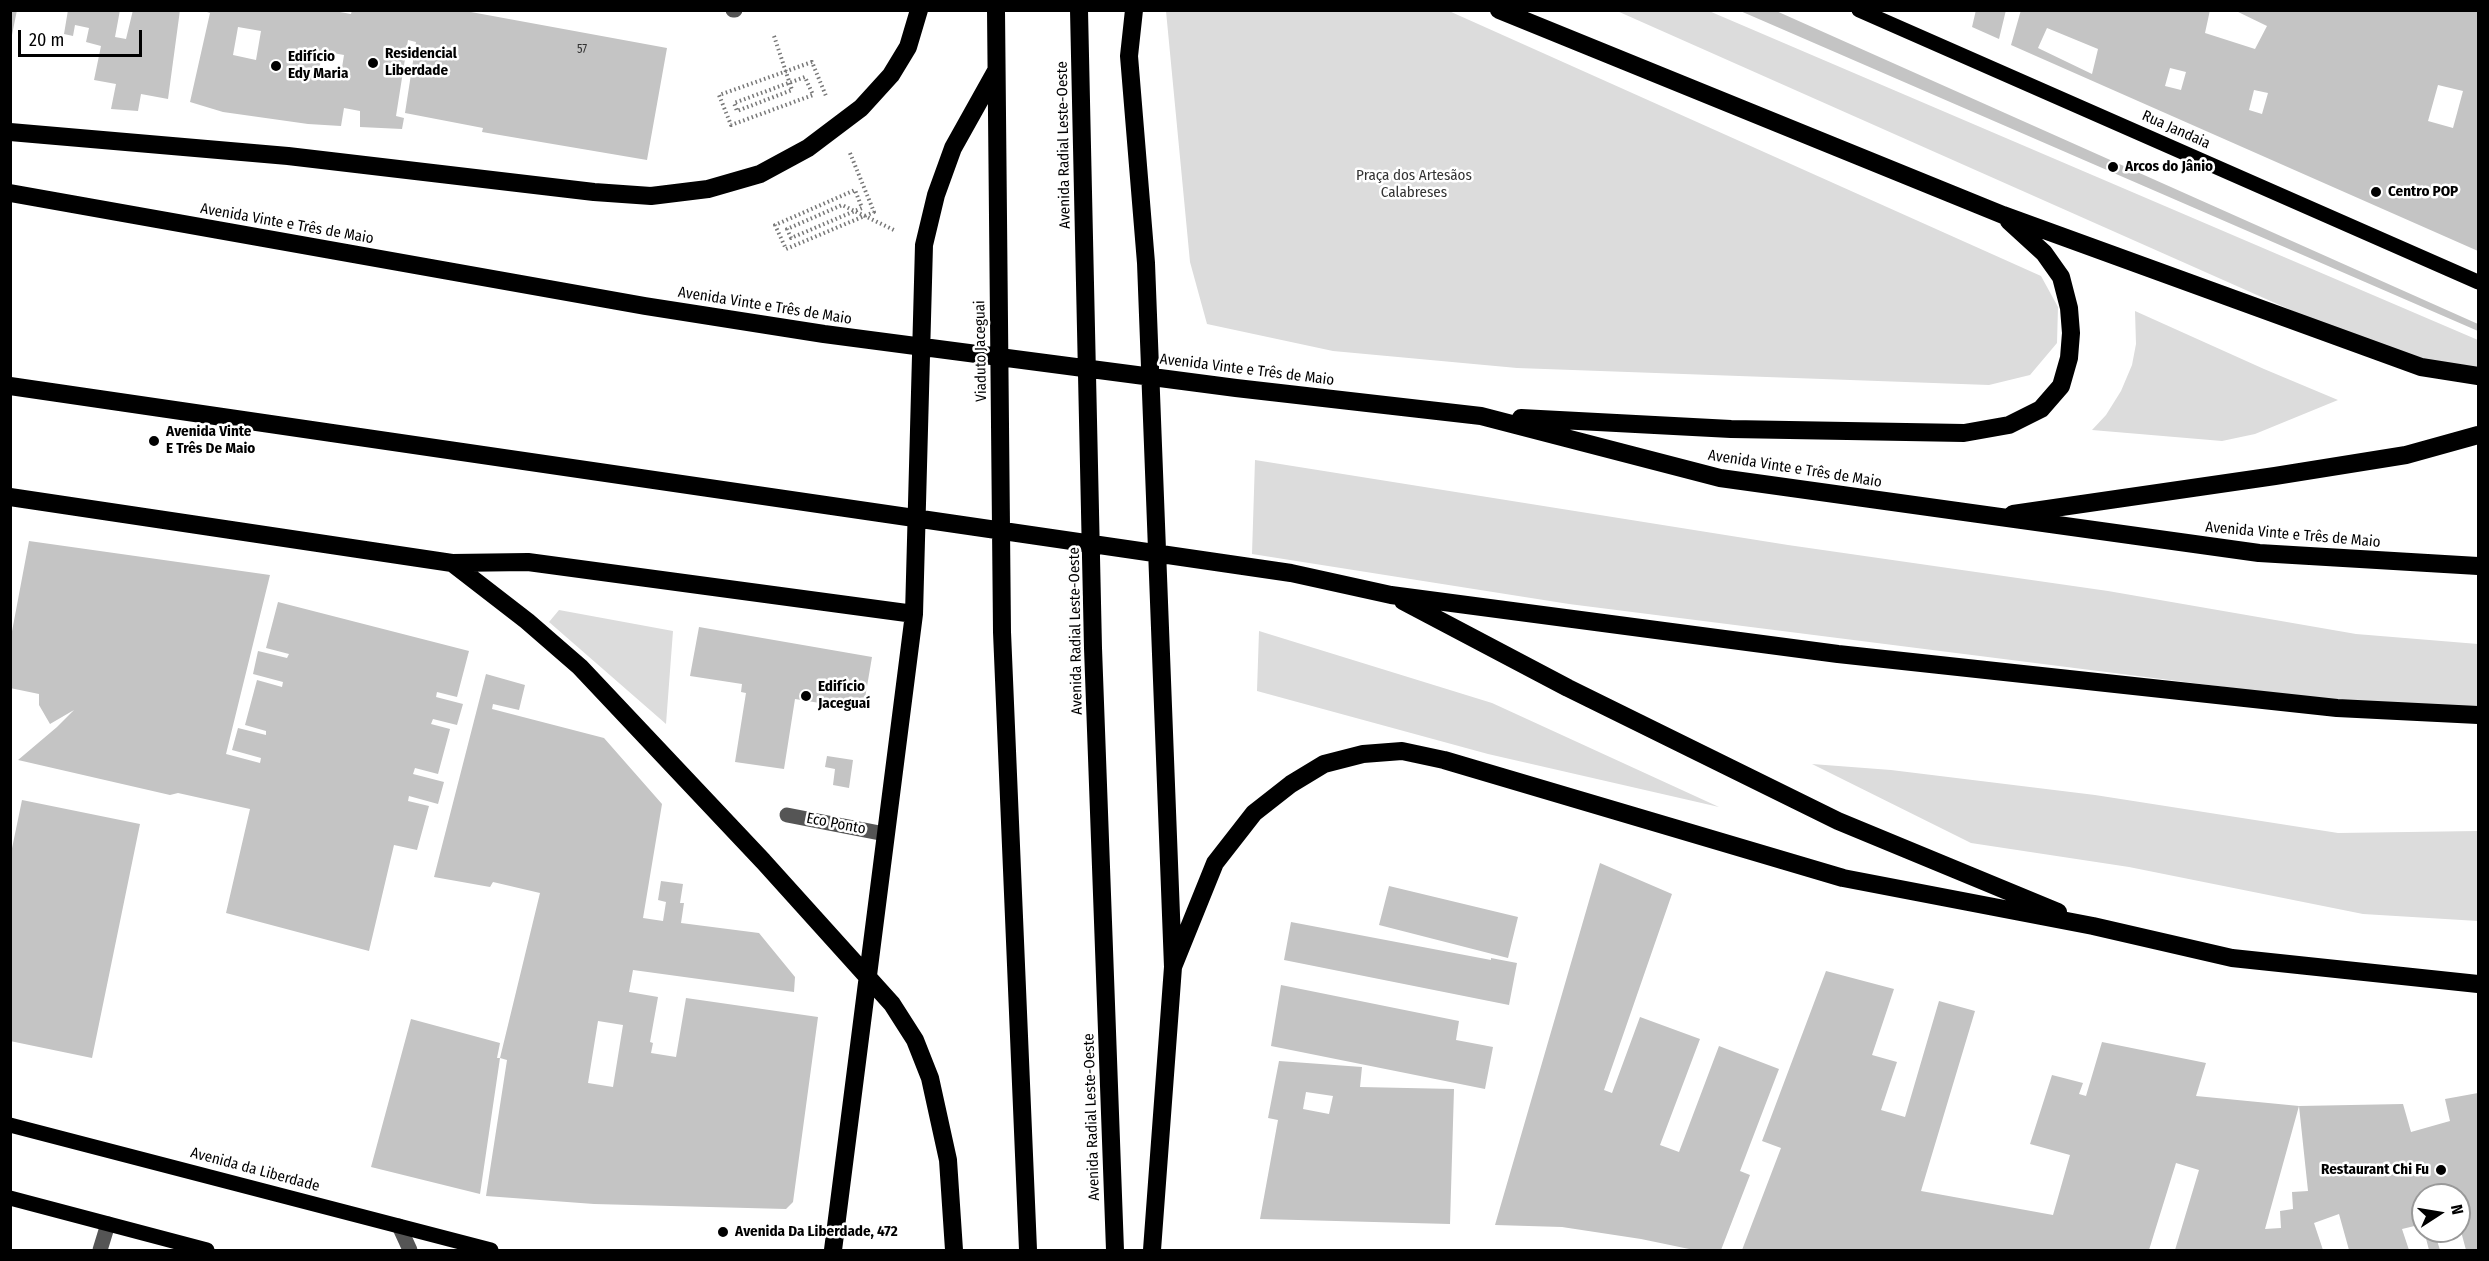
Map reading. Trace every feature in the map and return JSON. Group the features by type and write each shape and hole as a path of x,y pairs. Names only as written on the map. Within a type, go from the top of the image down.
{"highway":[{"path":"10,132 288,156 594,192 651,196 708,189 760,174 808,148 861,108 891,75 908,47 919,10"},
{"path":"833,1251 914,607 924,249 936,195 953,148 996,69 996,10"},
{"name":"Avenida Radial Leste-Oeste","path":"1079,10 1093,648 1115,1251"},
{"path":"1134,10 1129,56 1146,263 1173,967 1152,1251"},
{"path":"1499,10 2003,216 2421,367 2478,376"},
{"name":"Viaduto Jaceguai","path":"996,69 1002,632 1028,1251"},
{"name":"Avenida Vinte e Três de Maio","path":"10,193 645,306 824,334 1236,388 1481,416 1720,478 2259,553 2478,566"},
{"path":"1481,416 1743,429 1964,433 2009,425 2041,410 2061,386 2069,358 2070,333 2069,308 2061,277 2044,253 2003,216"},
{"path":"10,386 1281,571 1391,595 1850,655 2337,708 2478,715"},
{"path":"1990,517 2406,455 2478,435"},
{"path":"10,497 452,563 528,562 914,607"},
{"path":"452,563 527,621 580,667 763,861 892,1004 915,1040 930,1078 948,1160 954,1251"},
{"path":"1391,595 1568,688 1838,821 2093,926"},
{"path":"1173,967 1215,863 1254,813 1291,784 1324,764 1363,754 1402,751 1444,760 1843,878 2093,926 2232,958 2478,984"}],"main road":[{"name":"Rua Jandaia","path":"1859,10 2478,282"},
{"name":"Avenida da Liberdade","path":"10,1125 491,1251"},
{"path":"10,1198 207,1251"}],"street":[{"name":"Eco Ponto","path":"787,815 885,834"},
{"path":"100,1251 108,1224"},
{"path":"399,1226 410,1251"}],"path":[{"path":"719,95 731,125 813,95 805,76 734,103 737,111 792,90 774,36"},
{"path":"786,249 775,225 855,190 862,208 790,238 786,229 842,206 924,249"}],"green space":[{"name":"Praça dos Artesãos Calabreses","path":"1166,11 1449,11 2041,276 2058,307 2057,343 2030,375 1989,385 1517,368 1333,351 1207,324 1190,262"},
{"path":"1617,11 1709,11 2478,340 2478,368 2417,366"},
{"path":"2135,311 2338,400 2255,434 2222,441 2092,430 2106,415 2121,391 2132,365 2136,344"},
{"path":"1255,460 1788,545 2108,591 2356,634 2478,644 2478,709 2359,704 1569,604 1252,554"},
{"path":"559,610 673,631 666,724 549,622"},
{"path":"1259,631 1492,703 1719,807 1488,754 1257,691"},
{"path":"1812,764 1891,770 2095,795 2338,833 2478,831 2478,921 2363,914 2129,867 1971,843"}],"building":[{"path":"10,10 17,10 12,35 10,35"},
{"path":"68,10 120,10 115,37 126,39 133,10 180,10 168,99 141,94 138,111 111,109 116,84 94,80 101,46 86,42 89,28 75,25 73,36 64,34"},
{"path":"201,10 329,10 351,14 352,10 460,10 667,48 647,160 482,132 483,128 405,113 416,42 408,40 396,116 404,118 402,129 360,127 360,111 344,108 341,126 308,124 223,112 190,102 210,13","holes":["238,27 261,31 256,60 233,55","322,51 344,55 341,74 319,72"]},
{"name":"Arcos do Jânio","path":"1738,10 1774,10 2478,324 2478,331"},
{"path":"1976,10 2006,10 1999,39 1972,27"},
{"path":"2021,10 2210,10 2205,33 2255,49 2267,26 2234,10 2478,10 2478,251 2011,45","holes":["2047,28 2098,49 2092,74 2038,48","2170,68 2186,72 2181,90 2165,86","2438,85 2463,91 2453,128 2428,121","2254,90 2268,93 2262,114 2249,110"]},
{"path":"29,541 270,575 226,754 260,763 261,758 232,750 238,728 266,735 266,731 245,725 257,680 282,687 283,682 253,674 258,651 287,658 289,654 266,648 278,602 469,651 457,697 437,692 436,697 463,704 457,725 433,719 431,724 450,729 438,774 415,768 413,774 444,782 438,804 409,796 408,801 429,806 417,850 394,845 369,951 226,913 250,809 178,793 170,795 18,760 74,710 50,724 39,705 39,694 10,688 10,642"},
{"name":"Edifício Jaceguaí","path":"699,627 872,657 863,710 795,699 784,769 735,762 746,693 741,692 742,684 690,676"},
{"path":"486,674 525,685 519,710 493,704 492,709 604,738 662,804 643,918 663,921 666,902 658,900 661,881 683,884 680,903 684,903 681,923 759,933 795,977 794,992 633,970 629,992 658,997 650,1042 653,1043 651,1053 676,1057 686,998 818,1017 793,1202 786,1209 594,1204 486,1196 507,1060 500,1058 540,893 493,882 490,887 434,877","holes":["598,1021 623,1025 613,1087 588,1083"]},
{"path":"827,756 853,760 849,788 833,785 835,769 825,767"},
{"path":"22,800 140,824 92,1058 10,1041 10,858"},
{"path":"1600,863 1672,894 1604,1090 1612,1093 1640,1017 1700,1039 1660,1145 1679,1152 1719,1046 1779,1069 1740,1171 1750,1175 1721,1250 1694,1250 1562,1227 1495,1225"},
{"path":"1389,886 1518,917 1508,958 1379,925"},
{"path":"1291,922 1517,963 1509,1005 1284,960"},
{"path":"1826,971 1894,989 1872,1055 1897,1062 1881,1110 1905,1117 1939,1001 1975,1011 1921,1191 2053,1215 2070,1155 2030,1144 2052,1075 2083,1083 2079,1094 2086,1096 2102,1042 2206,1063 2196,1096 2299,1106 2403,1104 2411,1132 2450,1121 2445,1099 2478,1093 2478,1250 2466,1250 2464,1243 2471,1243 2471,1183 2411,1183 2411,1227 2402,1229 2409,1250 2349,1250 2339,1214 2314,1223 2323,1250 2175,1250 2199,1170 2176,1163 2149,1250 1742,1250 1781,1148 1762,1141","holes":["2299,1106 2308,1191 2292,1192 2293,1209 2280,1211 2281,1228 2265,1229"]},
{"path":"1281,985 1459,1021 1456,1040 1493,1047 1485,1089 1271,1046"},
{"path":"411,1019 500,1043 497,1058 500,1058 480,1194 371,1167"},
{"path":"1279,1061 1362,1067 1360,1087 1454,1089 1450,1224 1260,1219 1278,1120 1268,1118","holes":["1306,1092 1333,1096 1329,1114 1303,1109"]},
{"path":"2427,1243 2438,1243 2440,1250 2429,1250"}],"place":[{"name":"Residencial Liberdade","path":"373,63"},
{"name":"Edifício Edy Maria","path":"276,66"},
{"name":"Arcos do Jânio","path":"2113,167"},
{"name":"Centro POP","path":"2376,192"},
{"name":"Avenida Vinte E Três De Maio","path":"154,441"},
{"name":"Edifício Jaceguaí","path":"806,696"},
{"name":"Restaurant Chi Fu","path":"2441,1170"},
{"name":"Avenida Da Liberdade, 472","path":"723,1232"}]}
